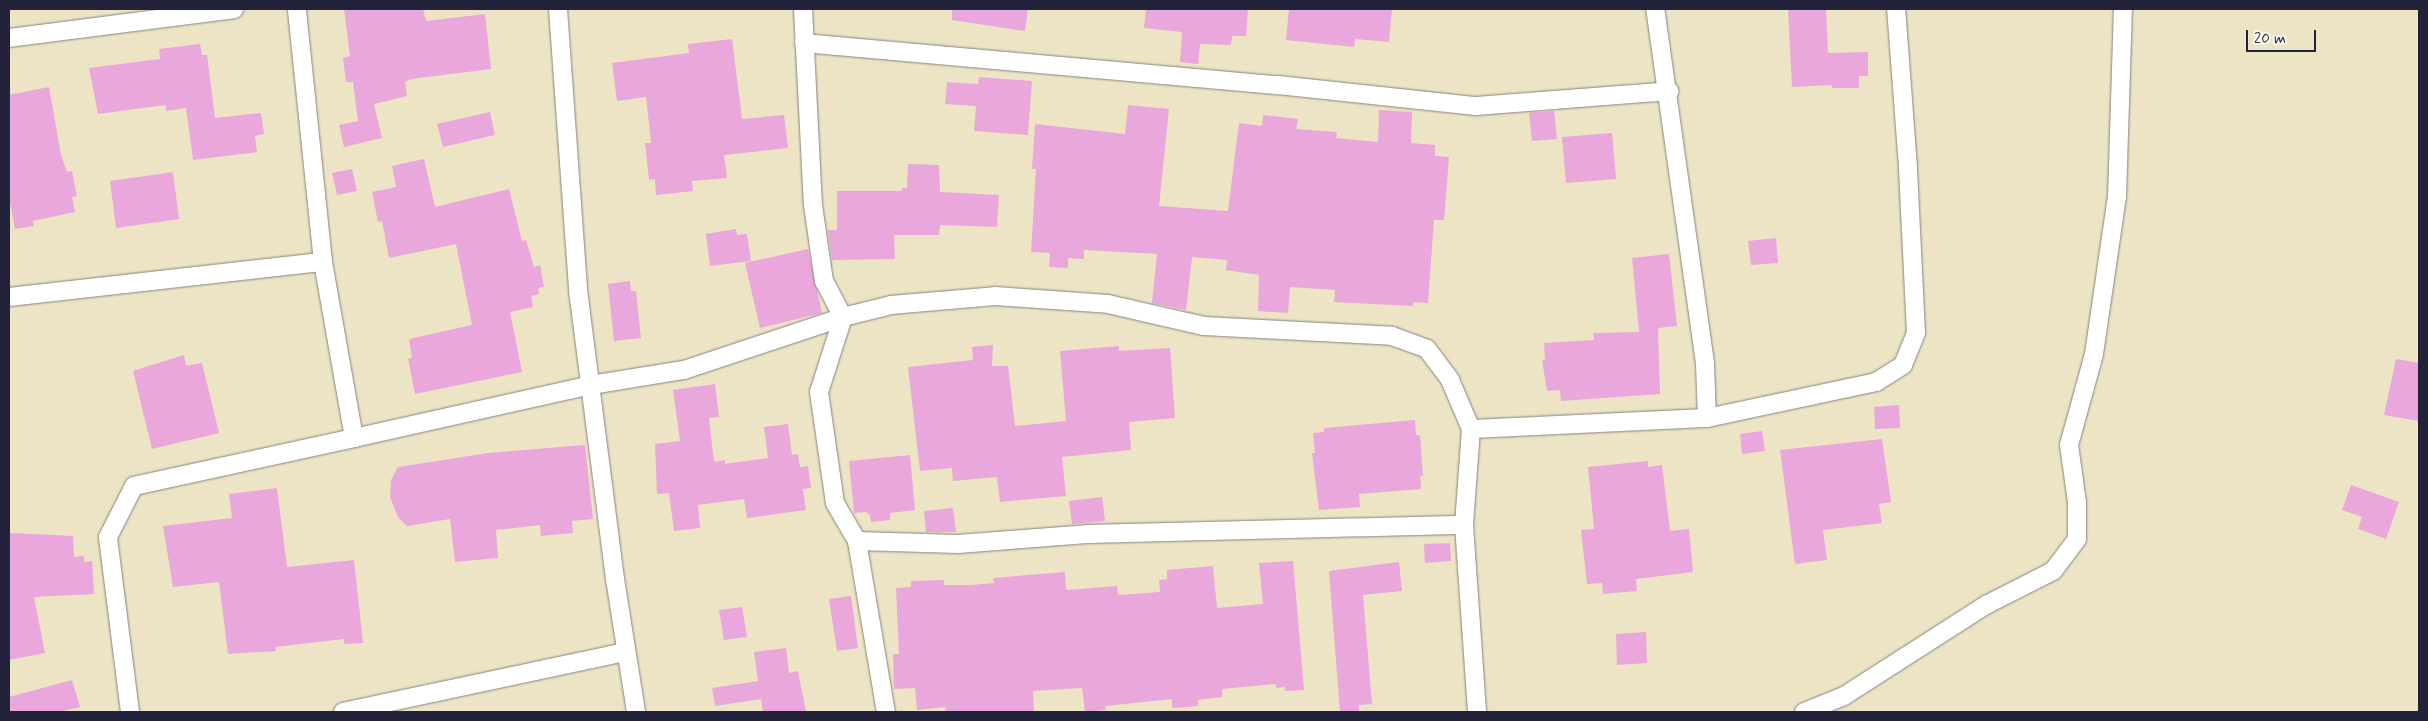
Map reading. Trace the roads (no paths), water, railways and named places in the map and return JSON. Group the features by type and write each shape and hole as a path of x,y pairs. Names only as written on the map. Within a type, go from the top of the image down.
{"street":[{"path":"9,38 234,9"},
{"path":"297,9 323,262 354,438"},
{"path":"558,9 578,290 626,652 636,712"},
{"path":"803,9 813,205 824,281 842,317 819,392 835,503 857,541 886,712"},
{"path":"1656,9 1669,91 1705,363 1707,418"},
{"path":"1471,429 1707,418 1876,382 1903,365 1916,333 1908,167 1896,9"},
{"path":"1804,712 1844,696 1986,605 2053,571 2077,539 2077,502 2069,445 2094,354 2117,197 2123,9"},
{"path":"804,44 1278,85 1476,106 1669,91"},
{"path":"9,297 323,262"},
{"path":"130,712 108,536 134,486 591,385 684,370 842,317 891,305 995,296 1108,304 1204,326 1392,336 1427,348 1450,380 1471,429 1464,525 1477,712"},
{"path":"857,541 958,544 1087,534 1464,525"},
{"path":"343,712 626,652"}]}
